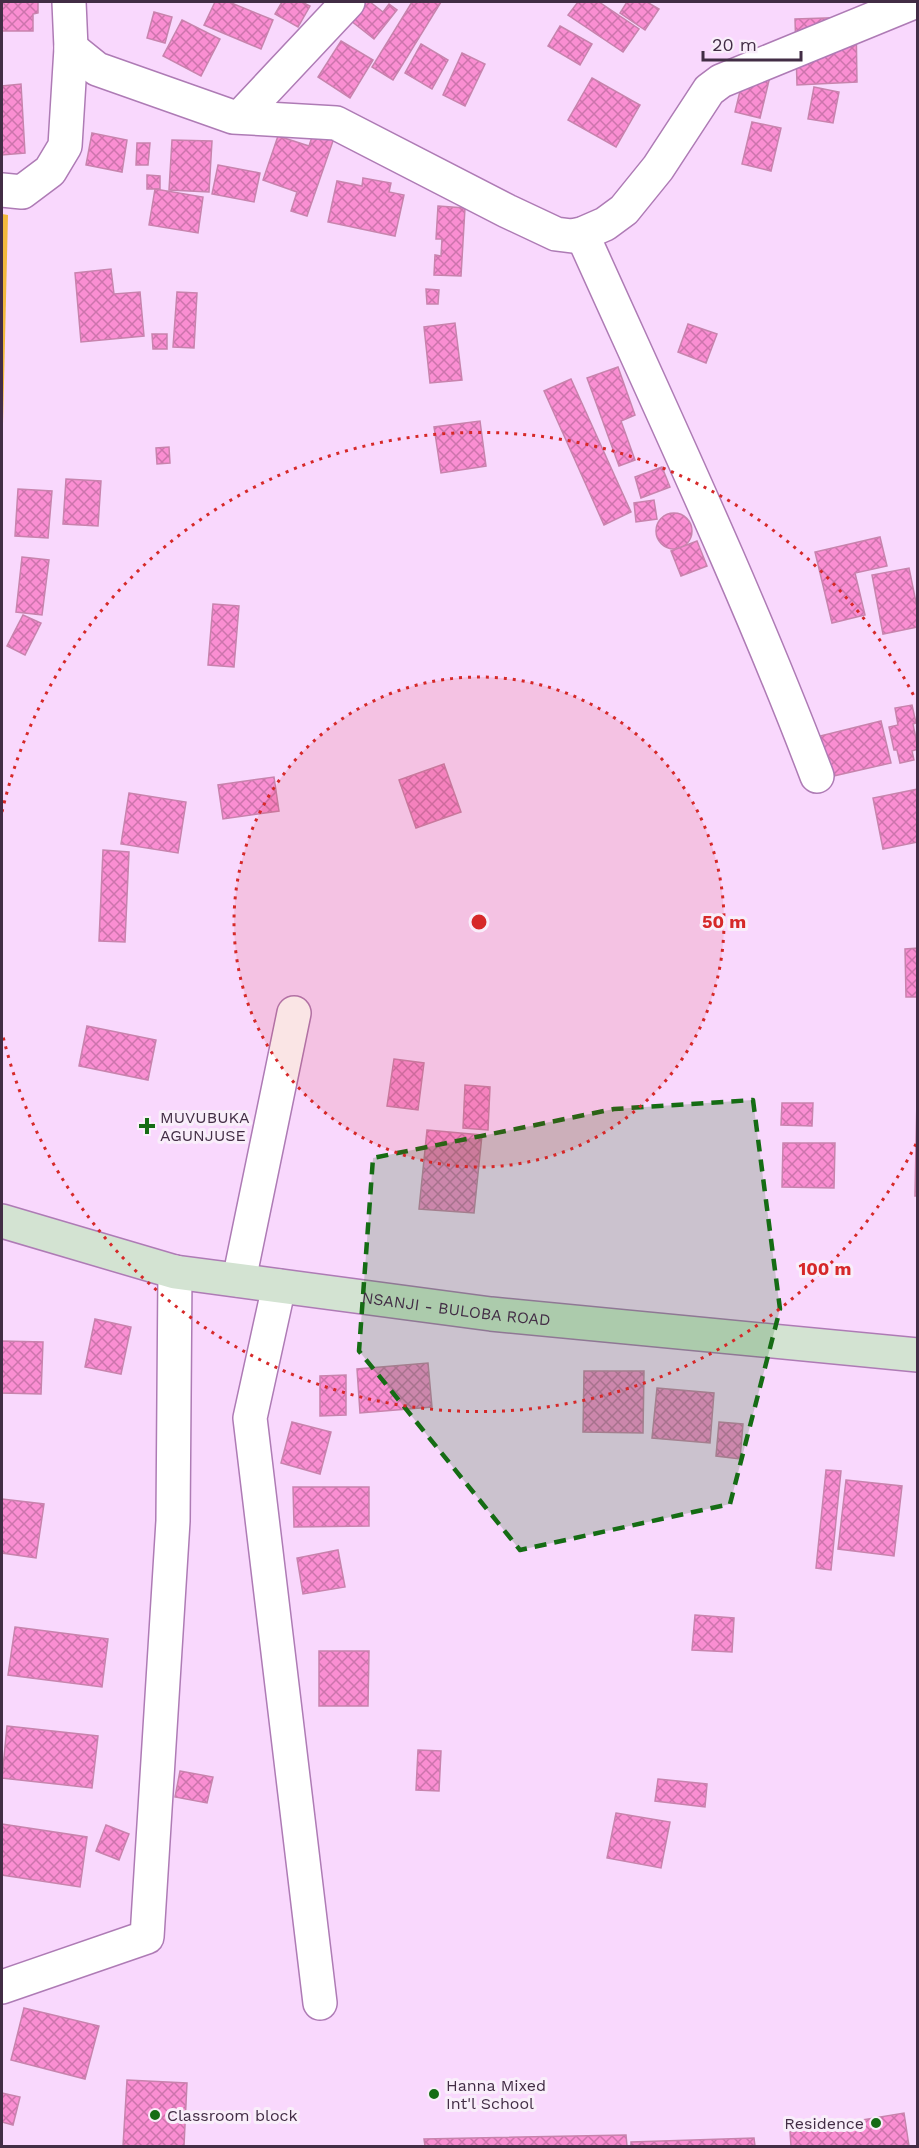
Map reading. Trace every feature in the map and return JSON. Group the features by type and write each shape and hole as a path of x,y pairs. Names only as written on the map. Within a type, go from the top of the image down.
{"main road":[{"name":"NSANJI - BULOBA ROAD","path":"2,1221 175,1272 491,1314 918,1355"}],"street":[{"path":"2,190 22,192 50,171 64,146 71,48 69,2"},
{"path":"241,116 348,2"},
{"path":"71,48 98,69 233,117 336,123 507,211 556,234 572,236 605,224 624,210 645,186 709,90 721,81 914,2"},
{"path":"582,234 722,542 817,776"},
{"path":"239,1280 294,1012"},
{"path":"2,1987 147,1937 173,1521 175,1272"},
{"path":"279,1286 250,1418 320,2003"}],"highlighted area":[{"path":"753,1100 780,1309 730,1504 520,1550 359,1351 373,1158 614,1109"}],"shaded area":[{"path":"2,214 8,215 2,466"}],"building":[{"path":"2,2 38,2 38,13 33,14 33,31 2,31"},
{"path":"215,2 229,2 273,20 261,49 204,25"},
{"path":"282,2 302,2 310,6 298,27 275,14"},
{"path":"359,2 370,2 383,12 389,4 397,10 374,39 346,17"},
{"path":"412,2 441,2 393,80 372,67"},
{"path":"578,2 599,2 639,29 623,52 568,15"},
{"path":"627,2 647,2 659,9 645,30 620,13"},
{"path":"154,12 172,17 165,43 147,38"},
{"path":"856,17 857,82 797,85 795,19"},
{"path":"182,20 220,39 201,76 163,56"},
{"path":"560,26 592,44 580,65 548,46"},
{"path":"341,41 373,60 350,98 318,77"},
{"path":"421,44 448,60 432,89 405,73"},
{"path":"462,53 485,64 465,106 443,95"},
{"path":"747,62 772,68 760,118 735,112"},
{"path":"592,78 640,105 616,147 568,120"},
{"path":"21,84 25,153 2,155 2,86"},
{"path":"814,87 839,92 833,123 808,119"},
{"path":"752,122 781,128 771,171 742,164"},
{"path":"314,131 334,138 307,216 291,211 297,192 263,180 278,136 309,146"},
{"path":"92,133 127,140 122,172 86,165"},
{"path":"172,140 212,141 209,192 169,190"},
{"path":"137,143 150,143 148,165 136,165"},
{"path":"218,165 260,173 254,202 212,194"},
{"path":"147,175 160,176 160,189 147,189"},
{"path":"363,178 391,183 389,192 404,195 395,236 328,222 337,181 362,186"},
{"path":"155,189 203,197 198,233 149,225"},
{"path":"438,206 465,208 461,276 434,275 435,255 441,256 442,239 436,239"},
{"path":"111,269 114,294 140,292 144,336 81,342 75,273"},
{"path":"426,289 439,290 438,304 427,304"},
{"path":"177,292 197,293 194,348 173,347"},
{"path":"455,323 462,380 430,383 424,327"},
{"path":"688,324 717,334 706,363 678,352"},
{"path":"152,334 167,334 167,349 153,349"},
{"path":"618,367 635,415 621,421 635,460 619,466 587,378"},
{"path":"571,379 631,512 604,525 544,391"},
{"path":"480,421 486,466 441,473 434,427"},
{"path":"169,447 170,463 157,464 156,448"},
{"path":"662,467 670,487 641,498 635,477"},
{"path":"66,479 101,481 98,526 63,524"},
{"path":"18,489 52,491 48,538 15,536"},
{"path":"654,500 657,519 636,522 634,503"},
{"path":"674,513 687,518 692,531 687,544 674,549 661,544 656,531 661,518"},
{"path":"880,537 887,566 855,573 865,615 832,623 815,552"},
{"path":"697,541 707,566 681,576 671,551"},
{"path":"22,557 49,560 42,615 16,612"},
{"path":"909,568 918,612 918,627 883,634 872,575"},
{"path":"213,604 239,606 234,667 208,665"},
{"path":"23,615 41,623 25,655 7,646"},
{"path":"912,705 918,749 912,751 914,760 900,763 897,750 894,750 889,727 898,725 895,708"},
{"path":"881,721 891,763 829,777 820,736"},
{"path":"444,764 461,812 416,828 399,780"},
{"path":"274,777 279,811 223,819 218,785"},
{"path":"918,789 918,842 883,849 873,798"},
{"path":"129,793 186,802 178,853 121,844"},
{"path":"103,850 129,852 125,942 99,941"},
{"path":"918,948 918,997 906,997 905,949"},
{"path":"87,1026 156,1040 148,1080 79,1066"},
{"path":"394,1059 424,1063 418,1110 387,1106"},
{"path":"465,1085 490,1087 488,1130 463,1128"},
{"path":"917,1097 918,1196 915,1196"},
{"path":"782,1103 813,1103 812,1126 781,1125"},
{"path":"427,1130 482,1135 474,1213 419,1209"},
{"path":"783,1143 835,1143 834,1188 782,1187"},
{"path":"95,1319 131,1327 121,1374 85,1367"},
{"path":"2,1341 43,1342 41,1394 2,1393"},
{"path":"428,1363 432,1407 360,1413 357,1369"},
{"path":"584,1371 644,1371 643,1433 583,1432"},
{"path":"346,1375 346,1415 320,1416 320,1376"},
{"path":"657,1388 714,1393 710,1443 652,1438"},
{"path":"292,1422 331,1432 320,1474 281,1463"},
{"path":"719,1422 743,1424 740,1459 716,1456"},
{"path":"826,1470 841,1471 831,1570 816,1568"},
{"path":"846,1480 902,1486 894,1556 838,1549"},
{"path":"293,1487 369,1487 369,1526 294,1527"},
{"path":"2,1499 44,1504 36,1558 2,1553"},
{"path":"338,1550 345,1587 303,1594 297,1558"},
{"path":"695,1615 734,1618 732,1652 692,1650"},
{"path":"15,1627 108,1639 102,1687 8,1675"},
{"path":"319,1651 369,1651 368,1706 319,1706"},
{"path":"7,1726 98,1736 92,1788 2,1778"},
{"path":"418,1750 441,1751 439,1791 416,1790"},
{"path":"180,1771 213,1777 207,1803 175,1797"},
{"path":"658,1779 707,1784 705,1807 655,1801"},
{"path":"616,1813 670,1822 661,1868 607,1858"},
{"path":"2,1824 87,1837 80,1887 2,1875"},
{"path":"106,1825 129,1834 119,1860 96,1851"},
{"path":"24,2008 99,2026 85,2079 11,2060"},
{"name":"Classroom block","path":"127,2080 187,2083 184,2146 123,2146"},
{"path":"2,2093 20,2097 13,2125 2,2122"},
{"name":"Residence","path":"904,2113 909,2146 791,2146 790,2132"},
{"path":"626,2135 627,2146 425,2146 424,2139"},
{"path":"754,2138 755,2146 631,2146 631,2142"}],"place":[{"name":"MUVUBUKA AGUNJUSE","path":"147,1126"},
{"name":"Hanna Mixed Int'l School","path":"434,2094"},
{"name":"Classroom block","path":"155,2115"},
{"name":"Residence","path":"876,2123"}]}
